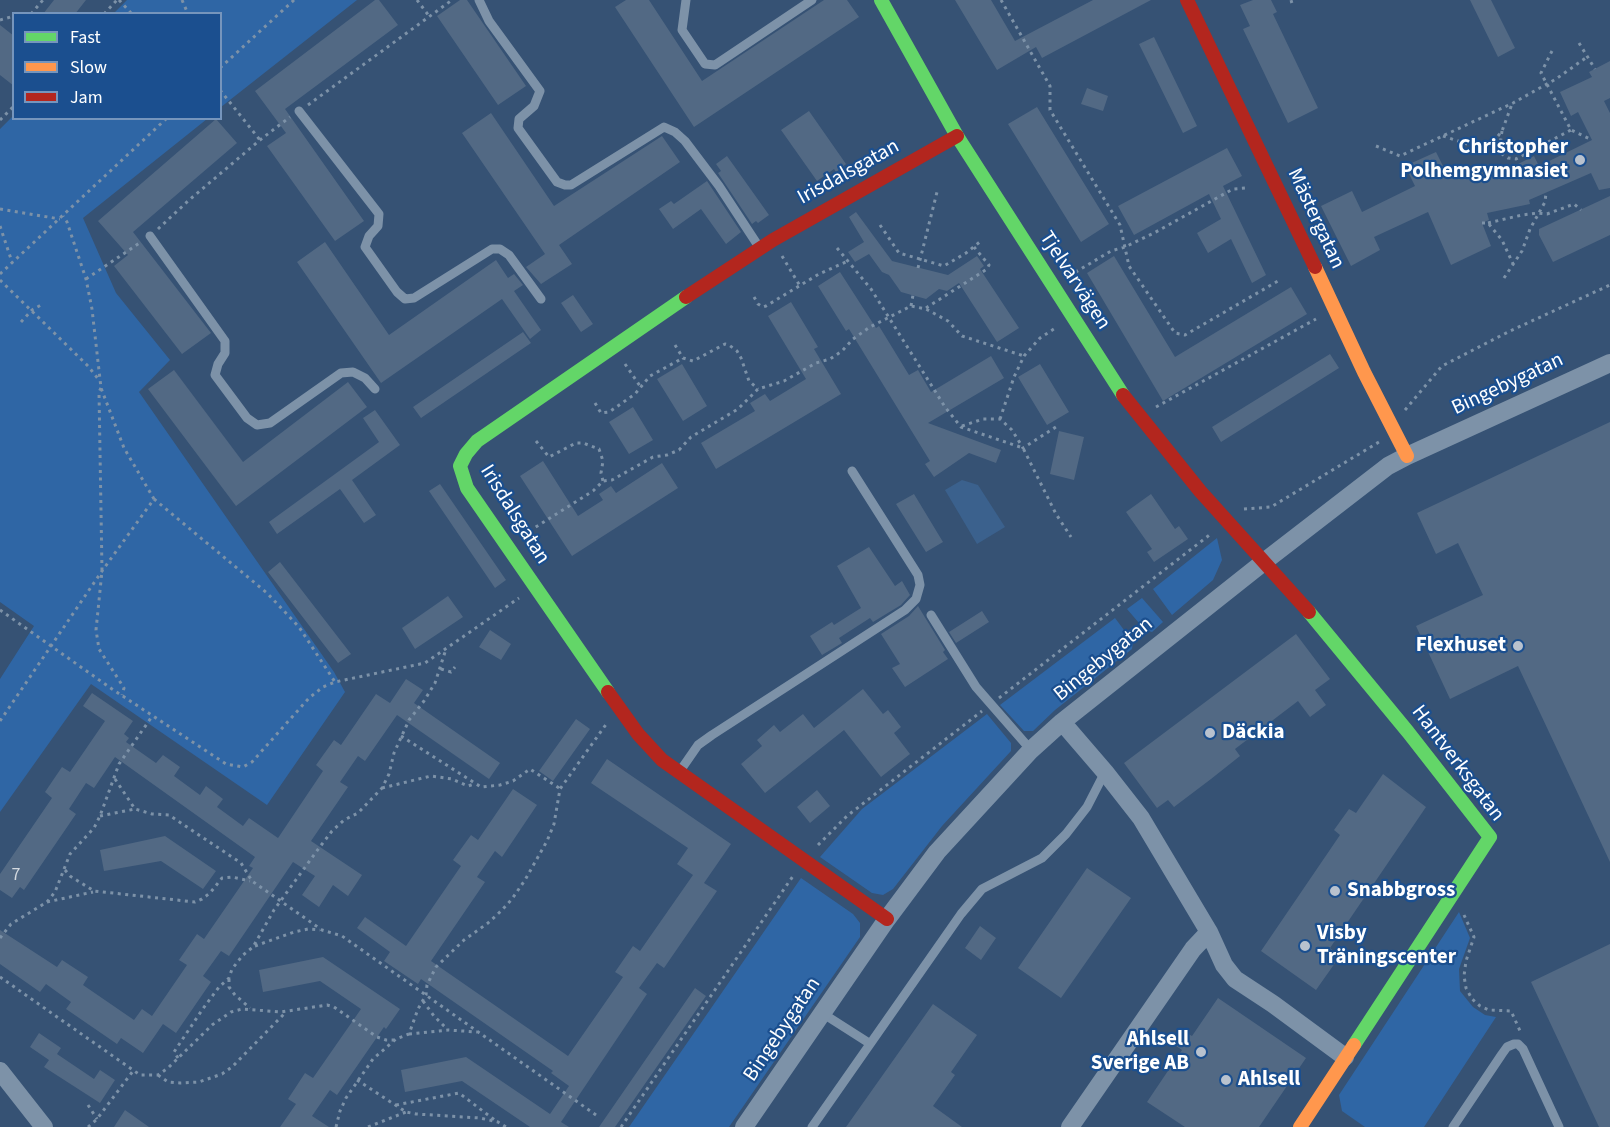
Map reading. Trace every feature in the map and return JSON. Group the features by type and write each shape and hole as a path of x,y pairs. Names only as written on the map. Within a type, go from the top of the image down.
{"street":[{"name":"Tjelvarvägen","path":"881,0 957,136 1124,397 1200,491 1265,561"},
{"name":"Mästergatan","path":"1187,0 1272,174 1334,310 1407,456"},
{"name":"Irisdalsgatan","path":"887,919 662,760 638,734 506,546 467,488 460,466 477,441 489,432 773,240 957,136"},
{"name":"Bingebygatan","path":"744,1127 887,919 937,852 1031,750 1062,722 1388,466 1610,363"},
{"name":"Hantverksgatan","path":"1265,561 1408,732 1490,837 1300,1127"},
{"path":"1062,722 1106,772 1141,818 1209,932 1224,965 1235,980 1273,1004 1346,1057"},
{"path":"1070,1127 1193,949 1209,932"},
{"path":"0,1071 44,1127"}],"lane":[{"path":"479,0 489,21 540,91 534,106 519,119 518,128 557,182 571,185 664,127 675,132 685,141 719,186 760,249"},
{"path":"686,0 682,30 705,64 715,65 812,0"},
{"path":"299,111 379,214 378,226 369,236 365,247 397,292 405,299 414,298 492,249 500,249 509,255 541,299"},
{"path":"150,236 225,341 225,353 218,364 215,375 247,418 257,425 270,423 341,373 353,372 364,378 375,389"},
{"path":"679,773 698,745 905,610 916,599 920,585 918,576 852,471"},
{"path":"931,615 976,687 1031,750"},
{"path":"812,1127 954,922 982,889 1042,858 1066,834 1087,807 1106,772"},
{"path":"822,1013 870,1043"},
{"path":"1454,1127 1507,1047 1518,1044 1523,1049 1559,1127"}],"path":[{"path":"33,12 43,0"},
{"path":"106,12 118,0 130,12"},
{"path":"222,66 294,0"},
{"path":"417,0 429,16"},
{"path":"86,279 150,236 260,140 452,0"},
{"path":"1000,0 1050,86 1050,110 1120,225 1130,266 1175,333 1185,335 1278,281"},
{"path":"1290,2 1297,0"},
{"path":"1579,43 1595,69"},
{"path":"1552,51 1541,73 1570,130 1592,140"},
{"path":"1376,146 1400,156 1513,103 1570,70 1587,57"},
{"path":"222,92 260,140"},
{"path":"1513,103 1502,131 1500,146 1502,154 1508,158 1516,159 1570,130"},
{"path":"0,120 12,108"},
{"path":"0,274 164,120"},
{"path":"1442,135 1473,146 1482,146 1494,141 1502,131"},
{"path":"1494,141 1500,146"},
{"path":"1052,286 1111,251 1125,247 1233,189 1246,188"},
{"path":"918,267 938,192"},
{"path":"1504,278 1514,266 1545,202 1546,193"},
{"path":"1482,223 1538,213 1547,214 1574,204 1581,210"},
{"path":"0,209 62,218 67,222 86,279 101,388 124,448 154,499 267,593 299,627 334,682"},
{"path":"1488,223 1502,240 1514,266"},
{"path":"880,225 899,253 944,266 981,241"},
{"path":"0,226 12,262"},
{"path":"773,240 800,286"},
{"path":"926,309 987,269 989,265 974,247"},
{"path":"837,248 871,289 945,406 961,427 1023,448"},
{"path":"754,297 763,307 766,306 848,261"},
{"path":"0,280 88,366 100,382"},
{"path":"621,1127 804,860 847,816 1244,509 1271,507 1380,442 1394,430 1402,414 1442,366 1610,285"},
{"path":"911,306 913,295"},
{"path":"21,322 32,310 41,305"},
{"path":"506,546 593,491 603,481 612,480 653,457 679,450 691,437 738,409 758,389 784,381 816,363 830,359 842,351 853,339 888,317 911,306 926,309 948,321 962,336 1024,356"},
{"path":"1139,417 1334,310"},
{"path":"1000,419 1014,377 1024,356 1040,338 1073,318"},
{"path":"675,345 683,358 693,362 725,344 729,345 737,351 749,381 758,389"},
{"path":"614,348 640,386"},
{"path":"595,403 602,413 609,412 635,394 650,376 683,358"},
{"path":"101,388 99,392 102,571 97,637 99,649 124,688 122,695"},
{"path":"961,427 983,419 1000,419 1012,430 1056,514 1071,537"},
{"path":"1023,448 1059,425"},
{"path":"536,441 549,457 576,443 599,449 602,455 603,481"},
{"path":"0,721 154,499"},
{"path":"0,610 225,764 243,767 252,762 309,698 323,687 334,682 425,663 535,587"},
{"path":"252,1009 229,987 232,969 253,947 270,917 332,831 344,820 358,813 382,788 401,736 409,720 424,702 441,669 446,647"},
{"path":"441,669 451,672 455,667"},
{"path":"409,1034 436,967 464,940 501,911 538,861 554,824 560,789 591,748 618,706"},
{"path":"47,902 55,892 70,854 94,828 119,764 153,715"},
{"path":"401,736 481,787 513,781 530,769 560,789"},
{"path":"382,788 431,776 452,779 468,786 474,784"},
{"path":"115,779 123,794 135,808 152,814 169,815 241,863 252,881"},
{"path":"100,816 135,808"},
{"path":"65,869 70,876 94,891"},
{"path":"0,938 11,924 47,902 94,891 195,902 210,893 222,878 232,877 252,881 322,930"},
{"path":"1451,897 1460,905 1474,937 1464,976 1466,988 1472,999 1480,1006 1490,1010 1511,1011 1526,1043"},
{"path":"253,947 308,929 322,930 342,936 596,1115"},
{"path":"0,977 133,1071 140,1075 158,1075 168,1082 199,1082 222,1074 232,1067 287,1011"},
{"path":"178,1058 174,1052 219,987 229,978"},
{"path":"423,1001 448,1030"},
{"path":"158,1075 231,1011 252,1009 264,1012 287,1011 327,1005 334,1007 377,1037 386,1040 409,1034 448,1030 478,1032"},
{"path":"336,1127 340,1111 357,1080 373,1059 396,1039"},
{"path":"88,1127 97,1119 133,1071"},
{"path":"357,1080 406,1112 480,1118 498,1122"},
{"path":"395,1105 459,1093 506,1127"},
{"path":"88,1105 97,1119"},
{"path":"368,1127 406,1112"}],"shaded area":[{"path":"127,0 357,0 222,106 222,12 115,12"},
{"path":"12,117 12,120 206,120 83,218 116,293 170,360 139,392 334,672 345,692 267,805 91,684 0,812 0,679 34,626 0,602 0,129"},
{"path":"962,480 978,485 1005,527 977,544 945,490"},
{"path":"1217,538 1222,560 1213,580 1172,615 1153,589"},
{"path":"1142,598 1163,622 1152,632 1145,630 1127,609"},
{"path":"1115,618 1133,642 1132,649 1055,710 1033,731 1024,731 1000,705"},
{"path":"987,714 1011,743 1011,751 942,826 893,889 883,895 872,893 820,857 862,809"},
{"path":"801,878 853,914 860,923 860,937 729,1127 629,1127"},
{"path":"1459,912 1470,938 1459,969 1460,991 1473,1007 1485,1015 1496,1017 1424,1127 1365,1127 1342,1111 1339,1095"}],"building":[{"path":"54,0 86,0 77,12 45,12"},
{"path":"375,0 379,0 398,25 285,109 364,221 335,241 267,146 286,133 255,91"},
{"path":"460,0 467,0 526,86 498,105 437,16"},
{"path":"626,0 649,0 702,81 824,0 847,0 859,17 694,127 615,7"},
{"path":"955,0 991,0 1015,41 1093,0 1151,0 1042,58 1036,47 997,70"},
{"path":"1253,0 1271,0 1277,12 1273,14 1318,108 1288,123 1243,29 1250,26 1240,5"},
{"path":"1470,0 1491,0 1515,48 1498,57"},
{"path":"0,25 12,34 12,84 0,75"},
{"path":"1154,37 1197,126 1183,133 1139,44"},
{"name":"Christopher Polhemgymnasiet","path":"1610,61 1610,98 1604,101 1610,113 1610,188 1599,190 1591,173 1529,200 1530,204 1487,213 1489,220 1482,223 1491,246 1451,265 1428,212 1374,237 1380,250 1351,266 1321,206 1352,191 1362,212 1415,186 1405,166 1436,152 1447,174 1491,164 1493,172 1512,167 1534,156 1539,166 1592,140 1578,112 1571,116 1560,92 1592,77 1589,72"},
{"path":"1087,88 1108,96 1103,111 1081,104"},
{"path":"1037,107 1109,224 1081,242 1008,124"},
{"path":"809,111 846,164 836,172 834,169 817,181 781,130"},
{"path":"491,113 554,206 662,136 680,162 559,245 572,264 541,284 526,267 545,254 462,133"},
{"path":"215,120 237,143 133,232 211,333 182,354 114,266 128,255 98,221"},
{"path":"1227,148 1242,176 1223,186 1266,275 1252,283 1231,239 1208,253 1197,233 1221,219 1209,194 1134,235 1118,206"},
{"path":"727,156 769,215 758,223 756,221 752,224 718,173 721,171 716,164"},
{"path":"707,181 741,232 726,244 701,209 673,229 659,209 671,201 674,204"},
{"path":"1610,196 1610,235 1553,262 1539,235 1539,229"},
{"path":"856,212 892,261 948,275 977,256 984,266 980,269 1019,328 997,342 959,283 947,291 939,289 926,299 901,292 869,254 855,262 848,252 864,242 849,217"},
{"path":"325,242 389,335 496,260 508,278 514,274 523,285 514,291 541,330 530,339 502,299 381,383 297,262"},
{"path":"1114,256 1175,357 1291,287 1307,314 1163,401 1087,273"},
{"path":"840,272 876,328 879,326 909,375 918,370 931,392 991,356 1004,378 928,423 1001,450 996,463 969,453 934,477 925,464 930,461 849,329 846,331 818,286"},
{"path":"573,295 593,324 581,332 561,303"},
{"path":"791,302 818,347 814,349 841,394 716,469 701,443 755,411 750,403 765,394 770,401 806,379 768,316"},
{"path":"523,332 531,343 421,418 413,407"},
{"path":"1330,354 1339,368 1221,442 1212,427"},
{"path":"682,364 707,406 683,421 657,379"},
{"path":"1040,364 1069,412 1047,425 1018,377"},
{"path":"174,370 243,462 348,382 367,407 236,506 148,389"},
{"path":"633,407 653,440 629,454 609,422"},
{"path":"375,410 400,445 352,480 376,515 364,523 340,489 277,534 269,522 379,442 363,418"},
{"name":"Flexhuset","path":"1610,422 1610,862 1518,666 1450,699 1416,626 1483,595 1458,543 1436,554 1417,513"},
{"path":"1059,431 1084,437 1074,480 1050,474"},
{"path":"543,461 578,516 603,500 599,494 611,486 616,493 662,463 678,488 572,556 520,476"},
{"path":"440,484 506,580 495,588 429,491"},
{"path":"914,494 943,542 926,552 896,504"},
{"path":"1151,494 1175,529 1179,526 1188,539 1154,562 1147,552 1152,549 1126,512"},
{"path":"869,547 895,586 902,581 910,595 901,605 873,622 870,618 839,638 842,643 822,655 810,636 832,622 834,625 861,608 837,566"},
{"path":"280,562 351,654 338,663 268,572"},
{"path":"448,596 463,617 415,649 402,628"},
{"path":"918,606 945,650 943,652 948,659 905,687 892,668 900,664 881,634 909,616"},
{"path":"982,611 989,622 956,643 949,632"},
{"path":"490,630 511,644 501,660 479,647"},
{"name":"Däckia","path":"1296,634 1330,679 1315,690 1326,705 1310,717 1298,701 1235,749 1240,756 1211,779 1174,807 1168,800 1157,808 1124,763"},
{"path":"406,679 423,690 414,703 500,763 489,779 397,715 365,761 358,756 340,782 348,787 311,841 362,875 348,896 333,885 319,907 302,895 315,876 293,862 229,956 221,951 203,976 211,982 176,1033 163,1024 143,1053 121,1038 117,1044 66,1009 71,1002 46,984 40,992 0,964 0,930 57,967 62,960 88,977 83,985 134,1020 142,1009 152,1016 187,965 179,960 197,934 204,939 253,868 249,866 255,857 115,757 94,788 86,783 69,809 76,814 24,890 20,887 12,898 0,890 0,874 52,798 45,792 62,767 70,772 105,721 83,706 92,693 133,721 124,734 129,738 126,742 156,763 163,755 180,767 174,776 200,795 206,786 223,799 217,807 243,826 249,818 278,838 323,771 316,765 334,740 341,745 376,694 390,703"},
{"path":"863,689 883,714 888,710 901,727 894,733 910,754 881,777 844,730 765,793 741,764 762,746 757,740 774,725 780,732 803,714 814,728"},
{"path":"576,719 590,729 553,781 539,771"},
{"path":"607,759 731,844 704,883 717,891 664,968 657,963 639,988 647,994 561,1122 569,1127 530,1127 462,1081 405,1092 401,1070 466,1057 550,1114 569,1086 551,1073 553,1071 421,979 418,984 384,961 390,952 357,928 365,917 406,946 461,866 453,860 471,835 478,840 513,789 537,805 502,857 495,851 477,877 485,882 431,961 568,1056 623,977 615,972 633,946 640,951 693,875 677,864 688,848 591,783"},
{"name":"Snabbgross","path":"1383,774 1426,807 1330,948 1340,956 1316,990 1261,951 1340,835 1334,830 1349,809 1356,813"},
{"path":"817,790 830,806 810,823 797,807"},
{"path":"165,836 216,871 203,889 161,861 104,871 100,850"},
{"path":"1087,868 1131,898 1061,998 1018,968"},
{"path":"980,926 996,938 981,960 965,948"},
{"path":"1610,944 1610,1127 1599,1127 1531,982"},
{"path":"323,957 400,1009 386,1029 384,1027 337,1095 330,1090 312,1116 329,1127 280,1127 296,1104 288,1099 305,1073 313,1078 361,1009 320,981 263,992 259,970"},
{"path":"695,988 706,996 615,1127 599,1127"},
{"name":"Ahlsell","path":"1218,998 1306,1058 1259,1127 1185,1127 1147,1102 1182,1050 1176,1046 1185,1032 1192,1036"},
{"path":"933,1004 977,1035 951,1072 955,1075 933,1106 962,1127 846,1127"},
{"path":"39,1033 61,1048 57,1054 94,1079 100,1070 115,1080 100,1103 44,1067 49,1060 30,1047"},
{"path":"125,1110 149,1127 114,1127"}],"traffic: fast":[{"path":"881,0 957,136 1123,395"},
{"path":"608,692 467,488 460,466 477,441 686,297"},
{"path":"1309,612 1408,732 1490,837 1354,1045"}],"traffic: slow":[{"path":"1315,267 1364,372 1407,456"},
{"path":"1300,1127 1354,1045"}],"traffic: jam":[{"path":"1187,0 1315,267"},
{"path":"686,297 773,240 957,136"},
{"path":"1123,395 1200,491 1309,612"},
{"path":"608,692 638,734 662,760 887,919"}],"place":[{"name":"Christopher Polhemgymnasiet","path":"1580,160"},
{"name":"Flexhuset","path":"1518,646"},
{"name":"Däckia","path":"1210,733"},
{"name":"Snabbgross","path":"1335,891"},
{"name":"Visby Träningscenter","path":"1305,946"},
{"name":"Ahlsell Sverige AB","path":"1201,1052"},
{"name":"Ahlsell","path":"1226,1080"}]}
